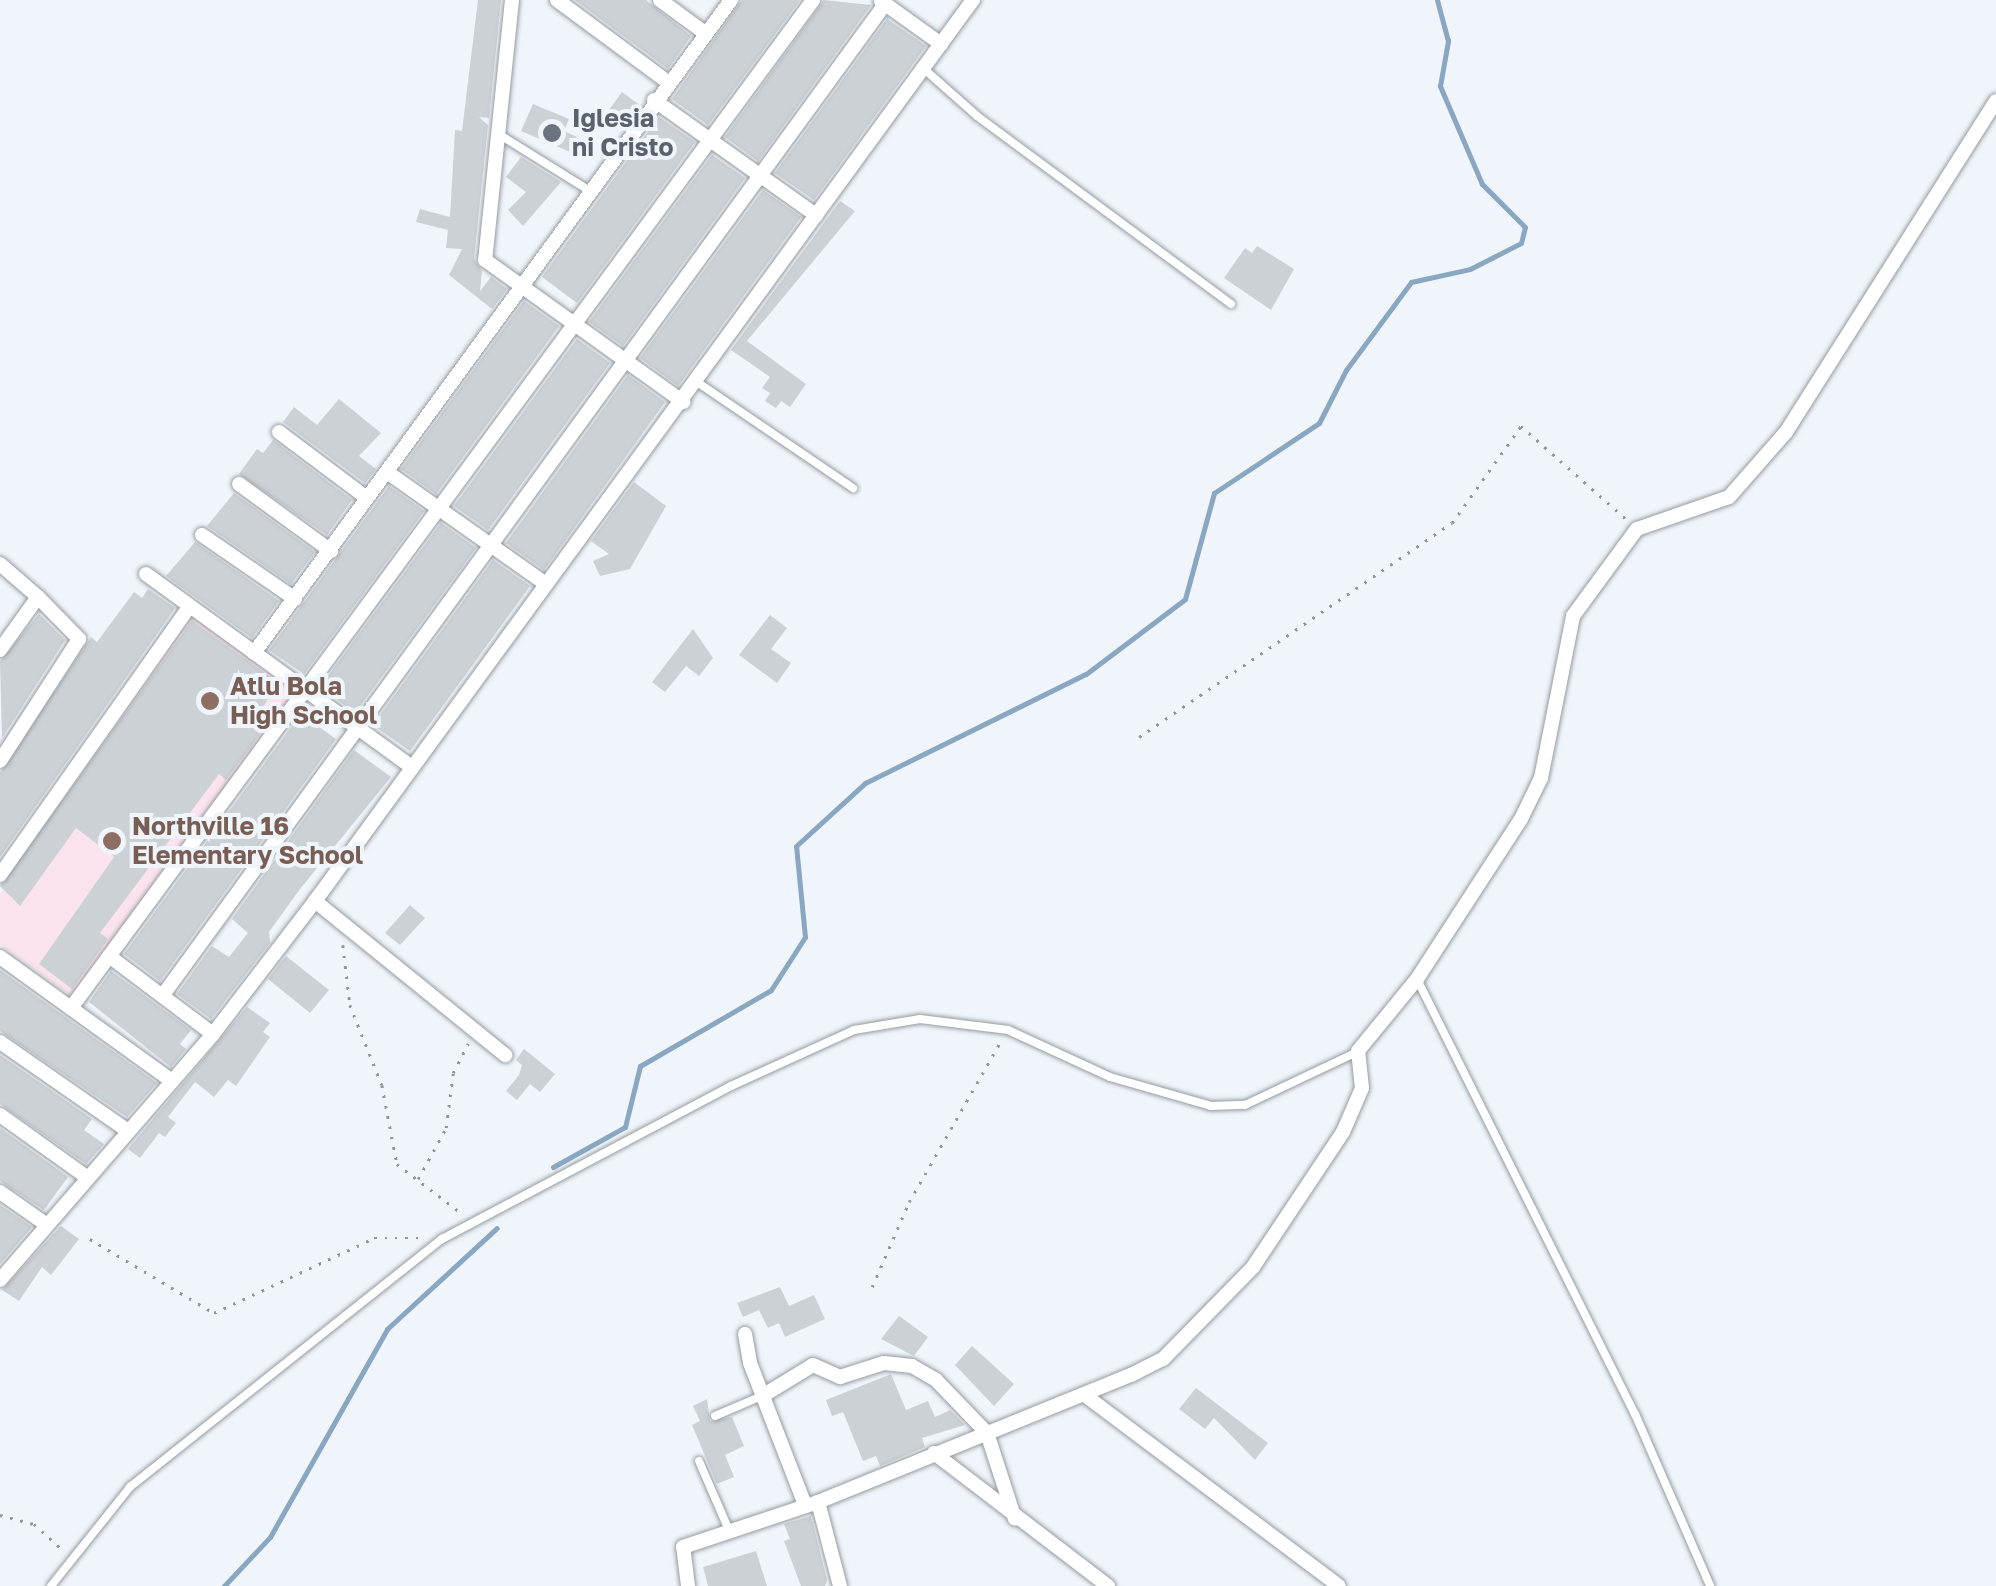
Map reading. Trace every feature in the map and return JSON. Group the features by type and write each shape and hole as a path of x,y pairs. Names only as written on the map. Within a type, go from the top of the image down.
{"street":[{"path":"512,0 485,260 683,402"},
{"path":"557,0 668,82"},
{"path":"660,0 704,33"},
{"path":"254,653 654,100 731,0"},
{"path":"70,1008 813,0"},
{"path":"1,1276 214,1034 683,402 972,0"},
{"path":"163,995 760,179 883,2 941,44"},
{"path":"654,100 760,179 816,215"},
{"path":"688,1586 683,1546 728,1528 812,1504 1086,1396 1163,1358 1253,1266 1343,1132 1362,1088 1358,1051 1418,979 1528,806 1540,778 1563,640 1572,616 1637,529 1728,497 1786,432 1996,101"},
{"path":"279,432 367,498"},
{"path":"387,472 546,584"},
{"path":"239,484 330,551"},
{"path":"202,536 294,599"},
{"path":"0,564 77,632 79,648 0,760"},
{"path":"146,574 412,766"},
{"path":"0,650 38,597"},
{"path":"0,875 190,606"},
{"path":"314,900 505,1055"},
{"path":"109,956 214,1034"},
{"path":"0,957 172,1081"},
{"path":"0,1042 128,1131"},
{"path":"0,1115 88,1178"},
{"path":"0,1192 47,1225"},
{"path":"745,1334 764,1394 812,1504 840,1586"},
{"path":"764,1394 812,1365 840,1377 884,1363 912,1366 936,1380 988,1434 1015,1518"},
{"path":"1086,1396 1340,1586"},
{"path":"934,1453 1108,1586"}],"lane":[{"path":"923,68 977,116 1232,304"},
{"path":"500,135 590,191"},
{"path":"696,382 853,488"},
{"path":"1418,979 1635,1414 1710,1586"},
{"path":"50,1586 130,1487 442,1239 854,1030 920,1019 1008,1030 1110,1077 1211,1106 1245,1105 1358,1051"},
{"path":"715,1416 764,1394"},
{"path":"700,1461 728,1528"}],"path":[{"path":"1139,737 1452,523 1520,426 1637,529"},
{"path":"340,919 350,1005 382,1085 397,1164 473,1222"},
{"path":"418,1180 446,1128 453,1072 476,1029"},
{"path":"872,1288 909,1202 1008,1030"},
{"path":"90,1238 214,1313 374,1238 442,1239"},
{"path":"0,1515 34,1524 74,1561"}],"shaded area":[{"name":"Northville 16 Elementary School","path":"192,615 298,694 72,997 0,944 0,894"}],"building":[{"path":"478,0 501,0 489,118 479,117 488,125 474,259 482,271 480,291 491,277 507,289 492,309 449,275 462,249 446,248 448,230 416,222 420,209 450,217 455,130 462,131"},
{"path":"575,0 646,0 691,36 668,69"},
{"path":"742,0 800,0 708,125 672,99"},
{"path":"824,0 871,5 758,161 725,137"},
{"path":"887,19 926,46 814,200 775,173"},
{"path":"622,92 641,106 625,127 606,114"},
{"path":"533,104 569,119 564,131 577,137 570,152 521,131"},
{"path":"659,117 695,142 577,303 542,277"},
{"path":"712,155 745,178 623,346 589,322"},
{"path":"521,157 561,182 523,226 508,210 526,192 506,177"},
{"path":"763,190 801,217 678,386 640,358"},
{"path":"840,201 855,211 747,341 806,384 790,407 781,401 776,408 765,401 770,393 762,388 770,377 731,350"},
{"path":"1257,246 1294,269 1271,310 1224,278 1245,248 1252,253"},
{"path":"524,301 559,326 436,494 401,469"},
{"path":"577,339 610,363 488,530 454,506"},
{"path":"628,375 665,402 544,570 506,543"},
{"path":"339,399 381,433 359,456 376,469 365,483 283,422 294,407 317,425"},
{"path":"273,440 352,500 327,535 239,474 257,449 263,453"},
{"path":"634,482 666,506 630,569 600,576 593,561 609,554 591,541"},
{"path":"389,486 424,511 304,674 269,650"},
{"path":"234,493 315,552 291,584 207,526"},
{"path":"441,523 476,548 355,713 320,687"},
{"path":"195,542 279,601 252,638 166,576"},
{"path":"493,560 530,586 410,751 373,725"},
{"path":"148,589 175,608 0,857 0,772 91,637 97,642 134,592 142,598"},
{"path":"39,614 65,640 2,738 0,661"},
{"path":"770,615 787,628 771,649 791,663 777,683 739,655"},
{"name":"Northville 16 Elementary School","path":"192,621 277,682 252,727 260,734 226,780 219,774 100,933 108,939 72,989 39,964 114,857 76,828 20,906 0,886"},
{"path":"693,629 713,658 699,676 686,666 665,692 652,682"},
{"path":"301,714 336,739 160,981 124,954"},
{"path":"354,750 391,777 300,889 269,932 270,943 211,1019 177,994 212,946 229,957 248,933 232,919"},
{"path":"410,905 425,918 400,945 385,933"},
{"path":"286,956 329,990 310,1013 268,979"},
{"path":"0,970 157,1083 127,1117 0,1031"},
{"path":"111,971 191,1030 180,1044 186,1049 171,1067 89,1002"},
{"path":"247,1007 270,1023 263,1032 270,1037 236,1086 228,1080 214,1097 195,1082 168,1117 176,1123 165,1137 159,1133 140,1158 128,1149"},
{"path":"524,1049 555,1074 540,1092 530,1084 517,1100 506,1091 519,1075 522,1065 516,1060"},
{"path":"0,1055 92,1119 84,1130 104,1144 86,1164 0,1104"},
{"path":"0,1128 68,1177 44,1210 0,1181"},
{"path":"0,1205 32,1227 0,1264"},
{"path":"61,1226 79,1239 51,1275 42,1267 19,1301 2,1290"},
{"path":"780,1287 789,1306 814,1295 825,1319 785,1337 779,1323 768,1328 759,1310 743,1317 737,1303"},
{"path":"899,1316 928,1337 914,1356 881,1339"},
{"path":"972,1346 1014,1384 994,1406 955,1365"},
{"path":"891,1374 906,1410 928,1401 935,1417 950,1410 965,1425 922,1438 925,1447 880,1466 876,1456 863,1461 843,1412 832,1416 826,1400"},
{"path":"1196,1388 1268,1443 1255,1460 1214,1418 1205,1429 1179,1409"},
{"path":"707,1399 710,1421 732,1417 744,1446 725,1455 734,1477 717,1484 692,1425 700,1421 693,1406"},
{"path":"811,1516 827,1580 825,1586 801,1586 784,1541 790,1539 784,1524"},
{"path":"756,1551 767,1586 708,1586 703,1567"}],"waterway":[{"path":"553,1167 625,1127 640,1066 771,990 805,937 796,846 865,783 1086,674 1185,599 1214,493 1319,423 1346,370 1411,282 1470,269 1521,243 1525,227 1482,184 1440,86 1448,41 1437,0"},
{"path":"224,1586 270,1537 387,1329 497,1228"}],"place":[{"name":"Iglesia ni Cristo","path":"552,133"},
{"name":"Atlu Bola High School","path":"210,701"},
{"name":"Northville 16 Elementary School","path":"112,841"}]}
